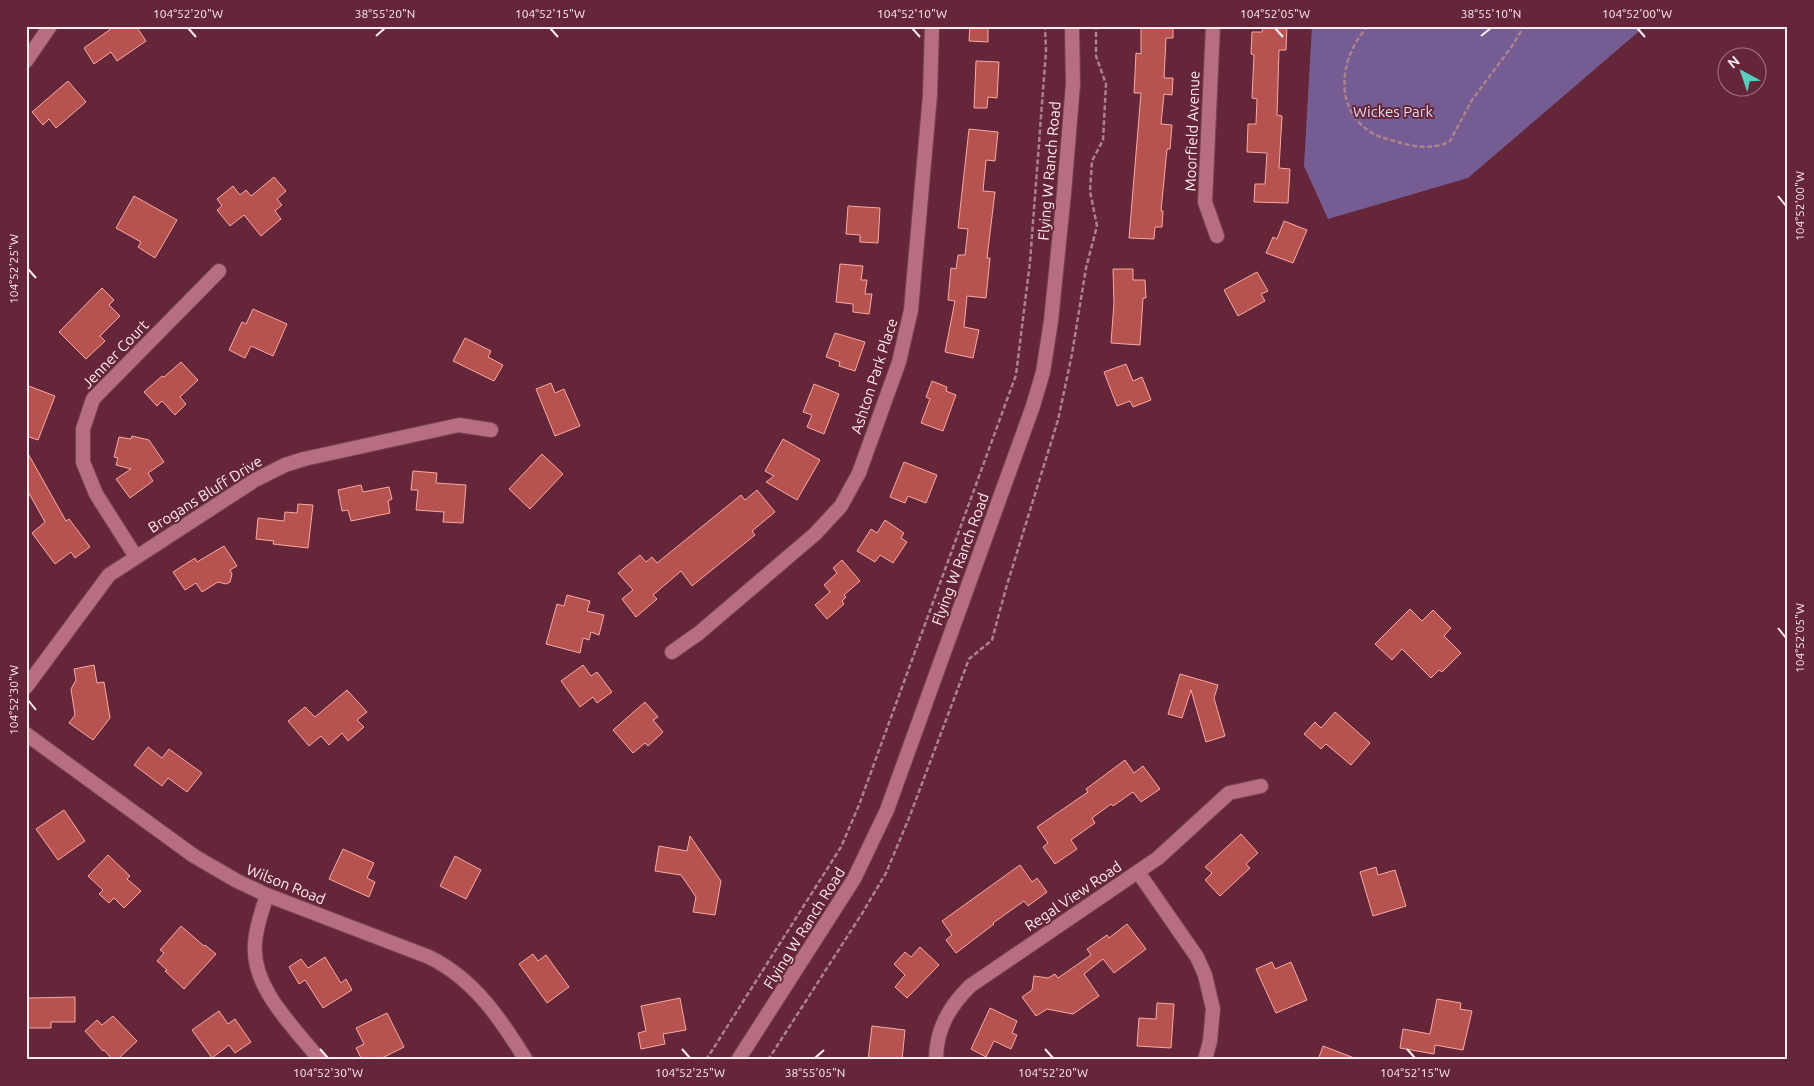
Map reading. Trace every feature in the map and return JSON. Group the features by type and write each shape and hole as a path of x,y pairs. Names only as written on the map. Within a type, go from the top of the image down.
{"street":[{"path":"26,61 50,26"},
{"name":"Ashton Park Place","path":"672,652 699,633 815,534 842,506 859,473 899,362 911,310 930,95 932,26"},
{"name":"Flying W Ranch Road","path":"738,1060 833,914 868,853 887,810 1033,406 1043,372 1051,321 1073,84 1072,26"},
{"name":"Moorfield Avenue","path":"1213,26 1205,202 1216,236"},
{"name":"Jenner Court","path":"136,557 96,494 83,462 83,430 93,399 218,271"},
{"name":"Brogans Bluff Drive","path":"26,687 109,575 255,480 285,465 304,459 459,425 491,430"},
{"name":"Wilson Road","path":"26,734 194,856 236,881 445,965 472,986 484,999 506,1028 526,1060"},
{"name":"Regal View Road","path":"936,1060 939,1031 956,1000 970,986 1158,858 1229,793 1260,786"},
{"path":"1138,872 1197,957 1205,975 1213,1009 1212,1034 1207,1059"},
{"path":"267,895 257,925 254,944 260,980 269,996 320,1060"}],"path":[{"path":"706,1060 841,847 859,805 1016,375 1030,262 1046,51 1045,26"},
{"path":"1368,26 1356,44 1347,64 1343,83 1348,105 1363,127 1371,133 1408,145 1429,148 1444,145 1450,141 1472,100 1512,46 1524,26"}],"green space":[{"name":"Wickes Park","path":"1312,26 1650,26 1644,27 1468,178 1328,219 1304,166"}],"building":[{"path":"115,26 136,26 146,41 117,61 111,52 94,64 84,48"},
{"path":"970,26 988,26 988,42 969,41"},
{"path":"1141,26 1173,26 1173,38 1166,38 1164,78 1173,78 1172,95 1164,94 1161,124 1172,125 1170,149 1167,149 1161,211 1163,211 1162,227 1155,227 1154,239 1129,238 1141,93 1134,93 1136,53 1141,54"},
{"path":"1263,26 1287,26 1286,50 1279,50 1277,115 1282,116 1279,168 1290,169 1288,203 1254,202 1255,184 1265,184 1267,153 1247,152 1248,124 1256,124 1257,99 1252,98 1254,55 1251,54 1252,32 1262,32"},
{"path":"976,61 999,62 997,98 988,97 987,108 974,108"},
{"path":"68,81 86,102 56,128 49,119 43,125 32,112"},
{"path":"969,129 998,132 995,161 986,160 983,191 995,192 987,258 990,258 986,298 967,296 964,327 979,330 973,358 945,352 955,301 948,300 951,268 956,269 958,255 965,255 968,229 958,228"},
{"path":"274,177 286,191 277,199 282,205 275,211 281,219 261,236 244,215 230,226 217,210 222,206 217,199 233,186 240,195 246,190 251,196"},
{"path":"134,196 177,220 155,258 138,247 141,242 116,228"},
{"path":"848,206 880,208 878,243 860,242 860,235 846,234"},
{"path":"1284,221 1307,230 1293,263 1266,253 1273,237 1277,239"},
{"path":"840,264 863,266 861,280 867,280 865,294 872,294 869,314 853,312 853,304 836,302"},
{"path":"1113,269 1133,269 1133,280 1145,280 1146,298 1143,298 1140,345 1111,343 1114,303"},
{"path":"1257,272 1268,291 1261,294 1265,301 1238,316 1224,290"},
{"path":"102,288 114,300 109,305 120,316 100,336 105,341 86,359 59,332"},
{"path":"253,309 287,324 273,356 251,346 245,358 229,350 242,322 246,324"},
{"path":"835,333 865,342 855,371 839,366 840,362 826,357"},
{"path":"465,338 491,351 488,357 503,365 494,381 453,361"},
{"path":"181,362 198,380 180,397 186,404 175,415 162,401 157,406 144,392"},
{"path":"1126,364 1133,381 1142,377 1151,400 1133,407 1130,401 1117,406 1104,372"},
{"path":"932,381 947,387 946,391 956,395 943,431 921,423 930,399 926,397"},
{"path":"551,383 555,393 564,389 580,426 555,436 536,389"},
{"path":"814,384 839,394 824,434 807,427 812,415 803,412"},
{"path":"26,385 55,396 38,440 26,436"},
{"path":"132,436 149,440 164,462 148,473 153,481 130,498 116,479 131,469 116,465 118,458 114,457 119,437 131,439"},
{"path":"783,439 820,460 797,500 766,482 774,476 765,471"},
{"path":"26,450 66,521 69,519 90,547 75,558 71,552 55,564 32,533 45,522 26,488"},
{"path":"542,454 563,474 530,509 509,489"},
{"path":"904,462 937,475 926,503 908,496 905,503 890,497"},
{"path":"413,471 437,473 436,483 466,485 463,523 443,522 444,512 416,510 418,490 411,490"},
{"path":"361,485 363,492 389,487 392,499 388,501 390,513 351,521 348,510 342,511 338,490"},
{"path":"757,490 775,512 752,531 755,535 692,586 681,571 653,595 657,599 636,617 622,599 633,590 618,573 640,555 646,562 652,557 657,563 741,495 745,500"},
{"path":"298,504 313,505 308,548 273,544 274,541 256,539 258,518 284,521 285,512 297,513"},
{"path":"885,520 904,533 901,538 907,542 893,563 880,555 875,562 857,551 871,529 877,533"},
{"path":"224,546 237,566 230,570 232,574 230,582 226,584 218,582 202,592 196,583 185,590 173,572 195,558 197,562"},
{"path":"842,560 860,581 844,595 846,597 842,601 844,604 827,619 815,605 830,592 824,585 837,573 833,568"},
{"path":"567,595 590,601 587,611 604,615 599,635 591,632 589,640 583,638 580,653 546,644 557,604 564,606"},
{"path":"1410,609 1422,621 1433,610 1451,628 1444,636 1461,653 1442,672 1439,670 1431,678 1402,649 1392,660 1375,644"},
{"path":"94,665 97,683 104,682 110,718 93,740 69,723 75,715 71,689 76,680 74,669"},
{"path":"583,665 591,676 597,672 612,692 597,703 593,697 580,707 561,681"},
{"path":"1180,674 1218,685 1214,698 1225,736 1206,742 1191,690 1182,718 1168,714"},
{"path":"347,690 367,712 357,720 364,727 348,741 342,733 329,745 321,736 309,746 288,721 305,707 315,717"},
{"path":"645,702 658,717 653,720 663,732 648,746 645,743 633,753 613,730"},
{"path":"1335,712 1370,743 1351,765 1326,744 1321,749 1304,734 1315,722 1321,728"},
{"path":"148,747 162,758 169,749 202,773 187,792 168,778 162,786 134,765"},
{"path":"1125,760 1134,773 1143,766 1160,789 1141,802 1133,792 1113,806 1111,804 1092,818 1095,823 1071,840 1077,849 1055,864 1043,847 1048,843 1037,827 1088,792 1086,789"},
{"path":"64,810 85,841 58,860 36,829"},
{"path":"1241,834 1258,853 1246,864 1250,868 1220,896 1205,880 1212,873 1205,867"},
{"path":"690,836 721,881 715,915 693,912 696,897 681,875 655,871 659,846 687,851"},
{"path":"343,849 374,863 367,878 375,882 369,897 329,879"},
{"path":"108,855 130,876 127,879 141,891 124,908 114,898 109,903 99,894 103,890 88,876"},
{"path":"455,856 481,870 466,899 440,886"},
{"path":"1020,865 1032,882 1037,878 1047,892 1028,906 1024,901 956,953 946,940 952,935 942,921"},
{"path":"1376,867 1378,875 1395,870 1406,906 1373,916 1360,872"},
{"path":"1127,924 1146,949 1114,973 1103,959 1084,974 1099,996 1073,1014 1047,1009 1036,1016 1022,997 1032,990 1034,976 1048,978 1055,974 1058,978 1091,955 1087,949 1107,935 1109,938"},
{"path":"181,926 216,954 184,989 157,961 164,953 160,950"},
{"path":"920,947 939,965 907,998 895,987 905,975 894,964 905,952 911,957"},
{"path":"533,954 538,961 546,955 569,987 547,1003 519,964"},
{"path":"325,957 341,983 346,979 352,990 323,1008 305,980 299,984 289,967 301,959 308,968"},
{"path":"1272,962 1275,969 1291,962 1307,1000 1276,1013 1256,969"},
{"path":"75,997 75,1022 51,1022 51,1028 28,1028 28,998"},
{"path":"680,998 686,1030 663,1034 665,1044 641,1049 638,1033 646,1031 641,1006"},
{"path":"1437,999 1461,1003 1460,1009 1472,1011 1463,1050 1435,1045 1434,1054 1400,1048 1403,1029 1430,1034"},
{"path":"1157,1003 1174,1004 1171,1048 1137,1046 1139,1018 1156,1019"},
{"path":"990,1008 1017,1021 1012,1033 1017,1035 1011,1049 994,1041 986,1057 971,1049"},
{"path":"219,1011 228,1024 235,1019 251,1042 235,1053 229,1045 212,1058 192,1030"},
{"path":"387,1013 404,1047 378,1060 362,1060 356,1048 364,1044 356,1028"},
{"path":"113,1016 137,1041 117,1060 113,1060 103,1051 85,1031 97,1020 102,1025"},
{"path":"872,1026 905,1030 902,1060 868,1060"},
{"path":"1323,1046 1357,1059 1318,1060"}]}
